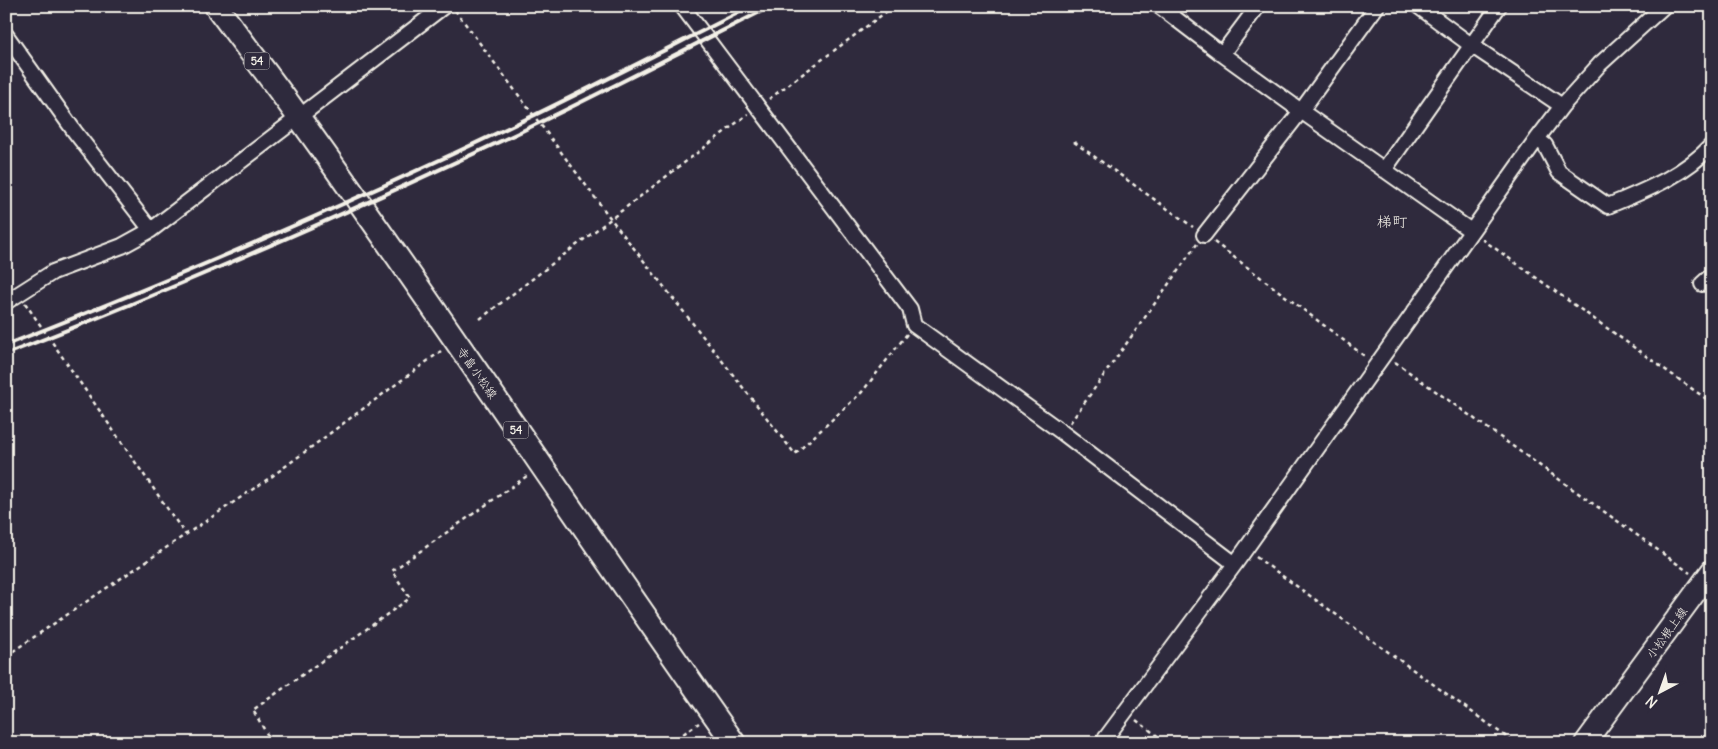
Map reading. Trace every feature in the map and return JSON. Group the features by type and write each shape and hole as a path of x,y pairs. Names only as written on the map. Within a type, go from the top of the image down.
{"main road":[{"name":"寺畠小松線","path":"216,6 298,116 734,743"},
{"name":"小松根上線","path":"1585,743 1707,576"}],"street":[{"path":"6,302 54,272 122,246 152,230 298,116 444,6"},
{"path":"682,6 910,308 914,325 1062,433 1235,564"},
{"path":"1160,6 1301,112 1471,231"},
{"path":"1222,54 1258,6"},
{"path":"1204,235 1301,112 1377,6"},
{"path":"1418,6 1471,45 1562,106"},
{"path":"1384,170 1499,6"},
{"path":"1102,743 1235,564 1536,139 1562,106 1600,64 1664,6"},
{"path":"6,35 74,132 152,230"},
{"path":"1536,139 1545,145 1560,172 1608,206 1663,182 1686,168 1712,145"}],"path":[{"path":"452,6 612,219 795,454 862,392 914,325"},
{"path":"480,318 894,6"},
{"path":"1074,142 1380,359 1707,576"},
{"path":"1471,231 1712,403"},
{"path":"1062,433 1204,235"},
{"path":"18,294 185,534"},
{"path":"6,656 271,477 454,341"},
{"path":"272,743 253,710 410,598 392,571 541,466"},
{"path":"1245,548 1515,743"},
{"path":"1125,712 1167,743"},
{"path":"670,743 713,714"}],"railway":[{"path":"6,345 135,293 390,183 546,110 752,6"},
{"path":"6,354 71,329 264,248 392,191 518,133 772,6"}],"district":[{"name":"梯町","path":"1392,222"}]}
